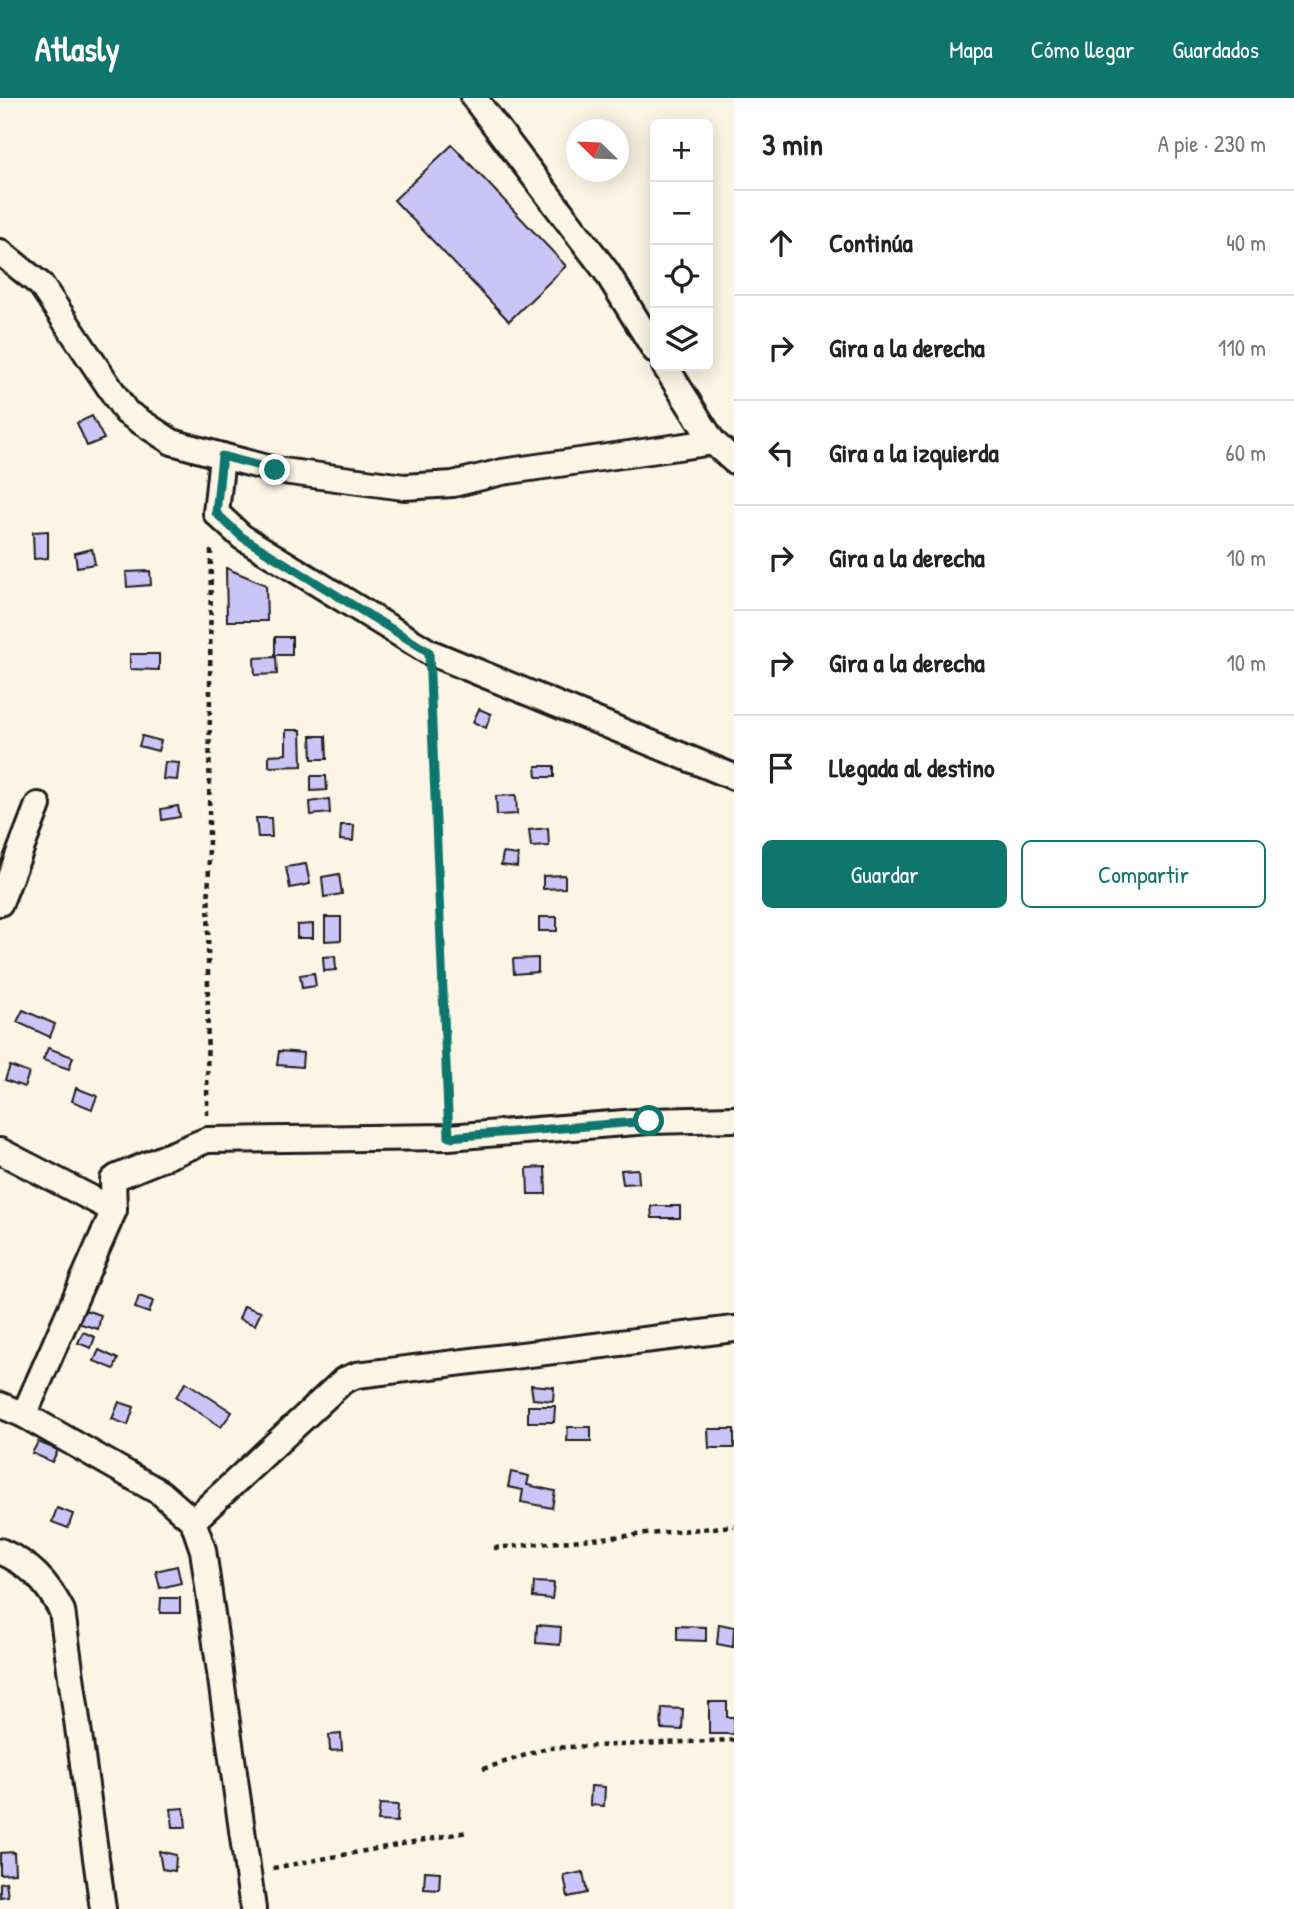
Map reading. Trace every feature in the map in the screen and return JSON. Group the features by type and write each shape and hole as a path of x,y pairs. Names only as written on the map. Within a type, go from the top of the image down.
{"street":[{"path":"474,98 606,271 650,342"},
{"path":"0,252 41,285 126,412 172,442 222,456 275,470 404,487 453,484 502,472 713,442"},
{"path":"668,371 713,442 734,461"},
{"path":"222,456 216,513 242,537 429,652 734,777"},
{"path":"0,903 38,805"},
{"path":"24,1415 114,1210 113,1180 117,1177 207,1140 449,1137 649,1121 734,1119"},
{"path":"0,1152 114,1210"},
{"path":"193,1521 344,1380 357,1375 734,1329"},
{"path":"0,1405 24,1415 161,1493 193,1521 203,1550 253,1909"},
{"path":"0,1551 34,1570 51,1589 62,1611 103,1909"}],"path":[{"path":"207,1140 210,557 216,513"},
{"path":"429,652 449,1137"},
{"path":"494,1548 734,1526"},
{"path":"483,1769 547,1748 734,1740"},
{"path":"248,1873 467,1832"}],"building":[{"path":"452,145 566,266 509,321 394,200"},
{"path":"92,416 104,439 87,446 77,423"},
{"path":"48,531 48,558 34,559 33,532"},
{"path":"92,549 95,564 77,567 75,553"},
{"path":"226,568 266,585 267,621 227,621"},
{"path":"150,571 151,585 127,587 126,572"},
{"path":"275,637 292,637 292,655 275,655"},
{"path":"130,654 159,654 159,670 130,669"},
{"path":"276,657 277,674 255,675 254,658"},
{"path":"479,709 491,714 486,728 473,722"},
{"path":"286,730 301,730 302,766 269,767 269,755 286,754"},
{"path":"142,736 161,741 158,751 139,746"},
{"path":"311,736 326,736 327,759 312,759"},
{"path":"165,762 179,763 177,780 163,779"},
{"path":"536,766 554,766 554,777 537,777"},
{"path":"311,776 326,776 327,790 311,791"},
{"path":"516,795 517,814 497,815 496,796"},
{"path":"329,799 330,813 311,815 310,802"},
{"path":"178,806 180,817 162,820 161,809"},
{"path":"256,818 271,818 272,837 258,837"},
{"path":"341,825 354,825 353,841 340,840"},
{"path":"548,828 549,846 531,847 529,830"},
{"path":"503,853 518,855 517,867 501,865"},
{"path":"306,864 310,884 290,888 286,867"},
{"path":"339,874 342,894 324,897 322,877"},
{"path":"565,875 565,888 543,889 543,876"},
{"path":"325,917 341,917 341,940 325,941"},
{"path":"539,917 557,917 557,931 539,931"},
{"path":"313,924 313,938 297,938 297,925"},
{"path":"335,956 336,970 324,971 323,957"},
{"path":"538,958 538,972 514,974 513,959"},
{"path":"314,973 316,986 302,988 300,975"},
{"path":"23,1010 55,1024 50,1037 17,1022"},
{"path":"48,1048 73,1057 69,1069 43,1060"},
{"path":"279,1051 303,1053 302,1067 277,1065"},
{"path":"10,1066 29,1073 24,1087 5,1080"},
{"path":"76,1088 97,1096 92,1109 72,1101"},
{"path":"545,1167 546,1194 528,1194 527,1168"},
{"path":"638,1169 639,1183 623,1184 621,1170"},
{"path":"651,1206 680,1206 680,1218 652,1218"},
{"path":"139,1296 153,1301 149,1313 135,1308"},
{"path":"244,1306 261,1312 255,1325 239,1319"},
{"path":"75,1307 101,1315 98,1329 71,1321"},
{"path":"83,1332 95,1337 91,1348 78,1343"},
{"path":"99,1350 118,1359 114,1369 94,1361"},
{"path":"186,1382 232,1412 221,1427 176,1397"},
{"path":"531,1385 554,1387 553,1401 533,1399"},
{"path":"119,1402 134,1407 128,1425 112,1419"},
{"path":"528,1406 555,1406 554,1422 528,1422"},
{"path":"568,1427 591,1427 591,1441 567,1441"},
{"path":"708,1429 734,1429 734,1448 709,1448"},
{"path":"38,1442 58,1450 52,1462 32,1453"},
{"path":"511,1472 529,1476 527,1485 555,1491 552,1508 521,1502 523,1490 508,1487"},
{"path":"57,1508 73,1514 68,1528 52,1522"},
{"path":"177,1566 181,1583 160,1588 156,1571"},
{"path":"534,1582 554,1583 552,1599 533,1597"},
{"path":"161,1598 180,1598 180,1613 160,1613"},
{"path":"719,1624 734,1627 733,1647 717,1644"},
{"path":"537,1625 561,1627 560,1645 536,1643"},
{"path":"677,1626 706,1627 706,1641 677,1640"},
{"path":"709,1702 727,1702 727,1717 734,1717 734,1734 709,1734"},
{"path":"662,1708 683,1709 682,1730 661,1729"},
{"path":"341,1734 342,1750 330,1751 329,1735"},
{"path":"591,1786 605,1787 604,1806 590,1805"},
{"path":"380,1804 398,1805 397,1822 378,1821"},
{"path":"184,1808 186,1827 173,1827 171,1809"},
{"path":"159,1851 176,1855 175,1871 162,1869"},
{"path":"14,1852 15,1873 0,1874 0,1853"},
{"path":"425,1871 440,1872 439,1890 424,1889"},
{"path":"583,1872 587,1893 568,1897 564,1876"},
{"path":"6,1882 8,1896 0,1897 0,1883"}],"route":[{"path":"275,470 222,456 216,513 242,537 429,652 449,1137 649,1121"}]}
